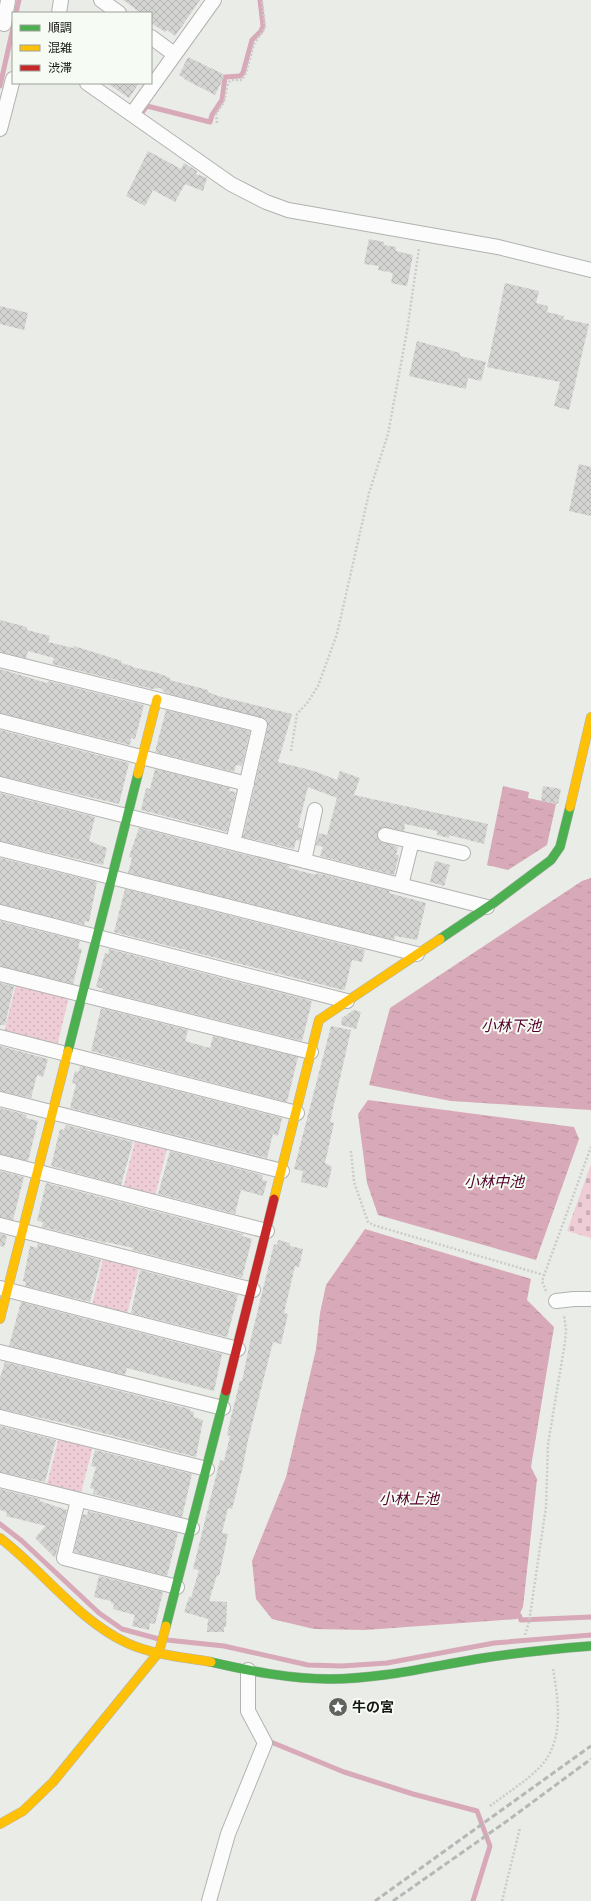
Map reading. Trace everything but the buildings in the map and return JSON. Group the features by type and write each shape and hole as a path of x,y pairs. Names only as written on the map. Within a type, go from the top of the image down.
{"street":[{"path":"6,26 8,0"},
{"path":"59,12 61,0"},
{"path":"101,0 117,12"},
{"path":"135,109 214,0"},
{"path":"152,38 174,54"},
{"path":"0,129 12,83"},
{"path":"89,84 135,109 231,184 266,202 288,210 308,214 421,232 498,247 591,270"},
{"path":"0,660 260,725 233,843"},
{"path":"0,1319 4,1289 22,1231 157,699"},
{"path":"0,1824 24,1811 53,1782 162,1644 253,1290 319,1020 487,907 541,869 557,854 591,717"},
{"path":"0,721 247,784"},
{"path":"0,784 487,907"},
{"path":"304,861 315,810"},
{"path":"385,835 418,838 463,853"},
{"path":"401,885 418,838"},
{"path":"0,849 417,954"},
{"path":"0,912 347,1001"},
{"path":"0,974 311,1052"},
{"path":"0,1037 297,1113"},
{"path":"0,1099 282,1171"},
{"path":"0,1162 267,1231"},
{"path":"0,1225 253,1290"},
{"path":"4,1289 238,1349"},
{"path":"556,1301 591,1299"},
{"path":"0,1352 222,1408"},
{"path":"0,1417 207,1469"},
{"path":"0,1480 192,1528"},
{"path":"78,1500 64,1558 177,1587"},
{"path":"0,1538 25,1557 60,1591 106,1630 121,1640 162,1644 248,1670 328,1679 374,1677 506,1654 591,1646"},
{"path":"209,1901 228,1834 265,1743 248,1711 248,1670"}],"path":[{"path":"217,123 216,114 224,102 228,83 231,80 242,80 246,74 254,44 265,28 262,0"},
{"path":"291,751 297,714 308,702 318,686 337,634 369,493 388,434 407,331 421,232"},
{"path":"525,1635 529,1622 546,1507 548,1444 566,1330 564,1314 556,1301 547,1293 542,1281 591,1147"},
{"path":"352,1151 354,1182 368,1222 373,1225 544,1275"},
{"path":"490,1806 540,1766 550,1753 556,1736 558,1718 558,1702 551,1649"},
{"path":"502,1901 520,1828"}],"green space":[{"path":"16,984 69,997 57,1046 4,1033"},
{"path":"135,1141 167,1149 155,1196 123,1188"},
{"path":"591,1164 591,1238 567,1231"},
{"path":"103,1259 139,1268 127,1314 92,1305"},
{"path":"59,1437 93,1446 81,1493 47,1484"}],"water":[{"path":"503,786 529,792 528,798 556,804 547,845 508,870 487,865"},
{"name":"小林下池","path":"591,878 591,1110 451,1101 369,1085 390,1008 582,881"},
{"name":"小林中池","path":"368,1100 574,1127 579,1139 536,1260 378,1215 367,1183 358,1114"},
{"name":"小林上池","path":"365,1229 531,1279 527,1300 554,1327 531,1467 537,1479 523,1607 517,1619 365,1630 314,1629 272,1619 256,1599 252,1561 286,1477 316,1349 320,1313 326,1285"}],"waterway":[{"path":"16,12 19,0"},
{"path":"138,112 141,114 147,106 210,122 212,115 222,100 225,77 240,76 243,73 252,40 261,31 263,26 260,0"},
{"path":"0,86 12,32"},
{"path":"0,1524 22,1541 99,1613 122,1629 159,1639"},
{"path":"519,1615 521,1620 591,1617"},
{"path":"167,1640 224,1646 308,1665 342,1666 387,1663 494,1643 591,1635"},
{"path":"271,1742 344,1772 413,1794 477,1811 490,1846 473,1901"}],"railway":[{"path":"375,1901 591,1746"},
{"path":"393,1901 507,1821 591,1759"}],"traffic: fast":[{"path":"68,1051 138,774"},
{"path":"440,939 495,902 551,860 560,847 570,807"},
{"path":"166,1626 226,1391"},
{"path":"211,1662 285,1676 330,1679 386,1675 477,1659 591,1646"}],"traffic: slow":[{"path":"138,774 157,699"},
{"path":"570,807 591,717"},
{"path":"274,1199 319,1020 440,939"},
{"path":"0,1319 68,1051"},
{"path":"0,1538 16,1551 77,1609 109,1633 127,1643 147,1650 211,1662"},
{"path":"0,1824 23,1811 53,1782 159,1652 166,1626"}],"traffic: jam":[{"path":"226,1391 274,1199"}],"place":[{"name":"牛の宮","path":"338,1707"}]}
